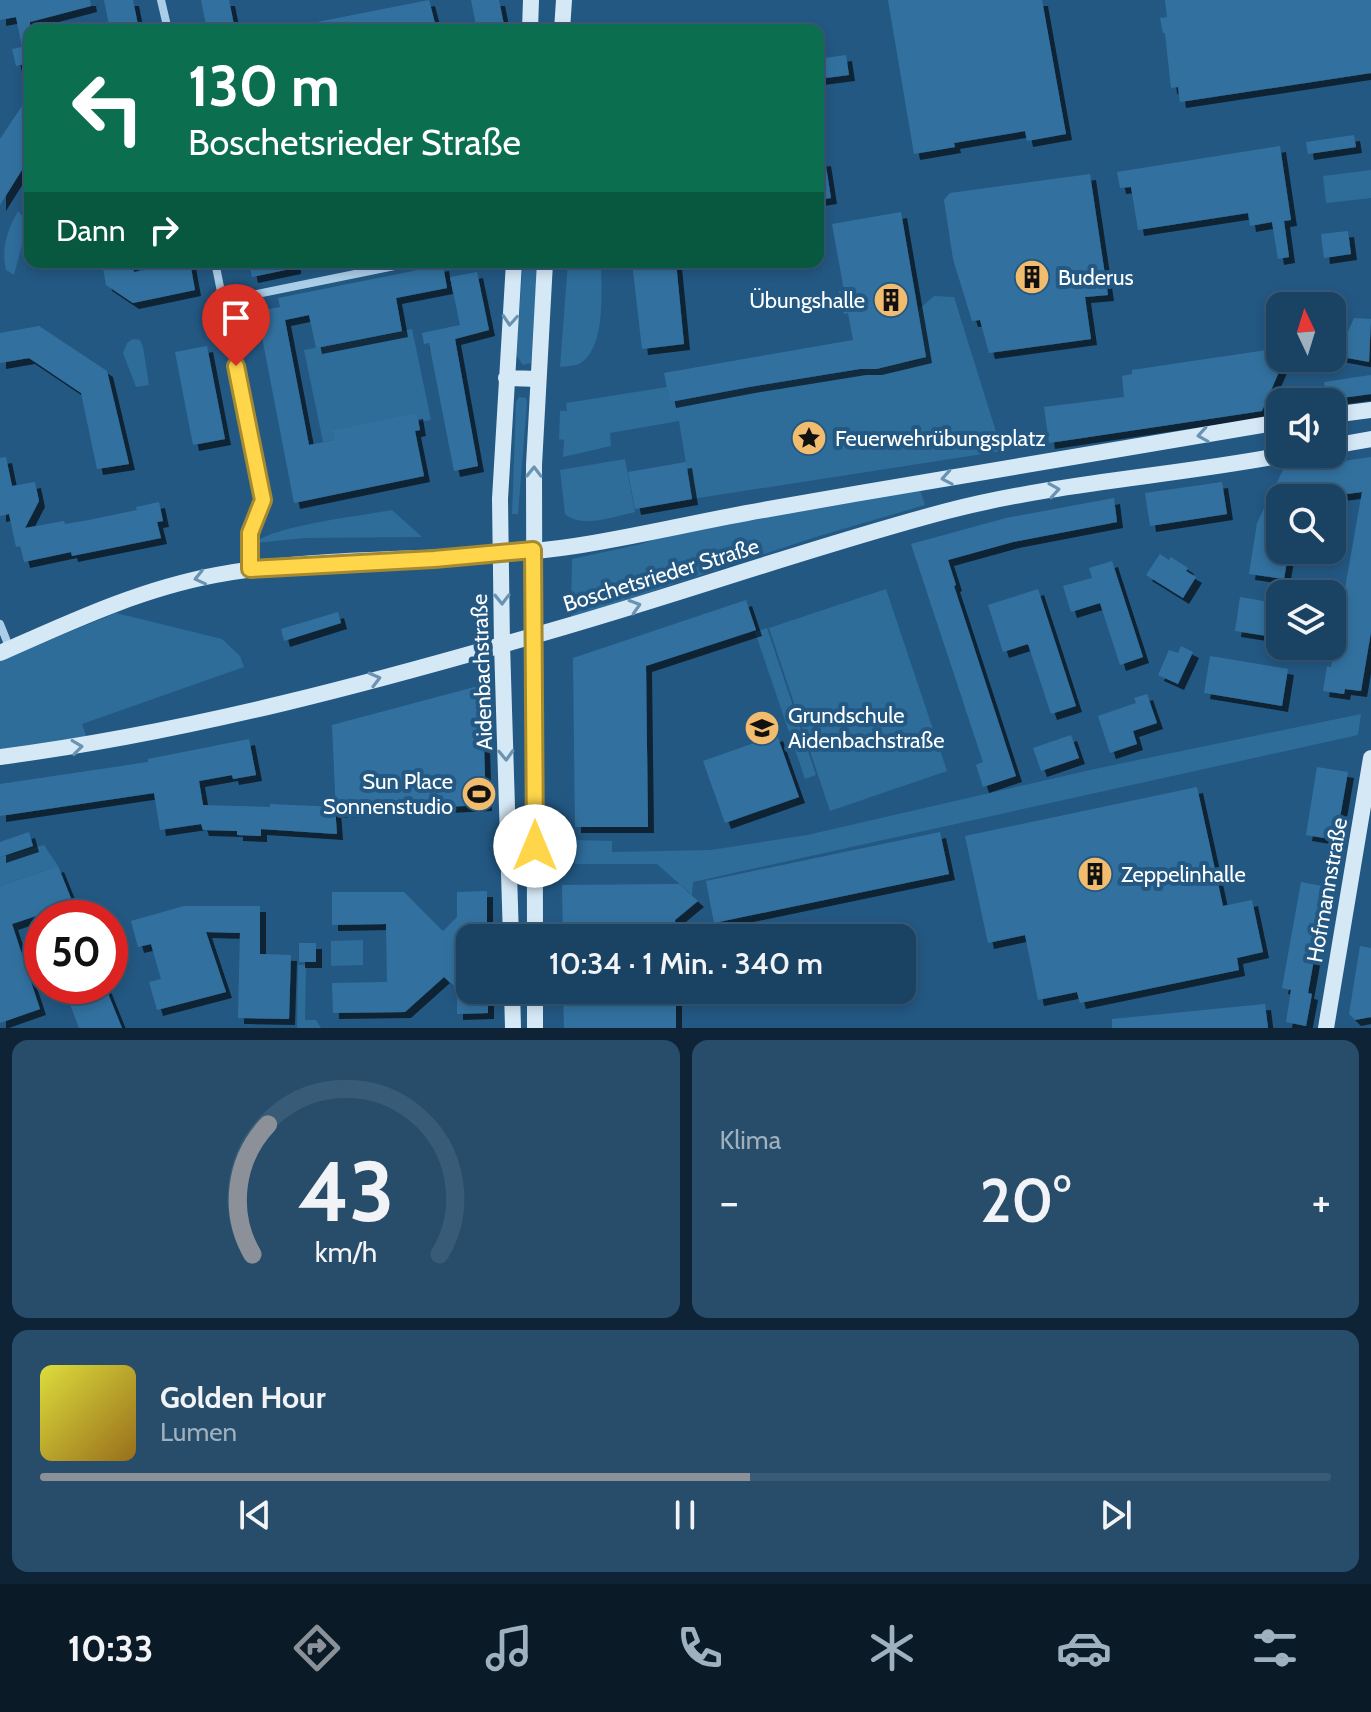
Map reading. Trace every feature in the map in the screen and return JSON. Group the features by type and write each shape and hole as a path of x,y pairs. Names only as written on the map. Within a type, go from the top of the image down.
{"main road":[{"path":"530,24 531,0"},
{"path":"562,24 564,0"},
{"name":"Aidenbachstraße","path":"511,924 500,499 514,268"},
{"path":"535,924 533,550 545,268"},
{"path":"506,378 538,379"},
{"path":"1346,413 1371,410"},
{"name":"Boschetsrieder Straße","path":"5,651 147,593 213,575 250,569 575,546 998,469 1266,424"},
{"path":"1346,443 1371,439"},
{"name":"Boschetsrieder Straße","path":"0,757 174,729 319,694 533,635 950,510 1031,494 1266,458"},
{"name":"Hofmannstraße","path":"1326,1028 1371,758"},
{"path":"510,876 535,875"},
{"path":"512,1004 513,1028"},
{"path":"535,1004 535,1028"}],"street":[{"path":"161,0 167,24"},
{"path":"216,268 263,500 250,533 250,569"},
{"path":"223,301 385,268"},
{"path":"0,624 5,651"}],"shaded area":[{"path":"1371,170 1371,198 1326,203 1323,176"},
{"path":"18,211 24,218 24,238 14,275 6,270 4,254 8,233"},
{"path":"523,268 538,268 531,363 523,365 516,355"},
{"path":"568,268 601,268 600,317 594,345 579,364 560,367"},
{"path":"934,296 954,297 1002,451 692,499 679,421 610,433 611,446 563,457 564,440 559,439 560,411 567,411 566,403 667,387 670,402 926,357 918,310"},
{"path":"412,329 431,420 419,422 417,414 333,430 334,440 323,442 304,350"},
{"path":"133,339 140,340 143,347 149,385 136,387 123,353 127,343"},
{"path":"519,397 526,398 527,403 518,514 512,514 516,402"},
{"path":"625,459 635,512 590,521 580,521 565,514 560,470"},
{"path":"919,487 925,505 819,536 571,618 572,559 668,535"},
{"path":"392,510 422,537 305,538 255,543 299,526"},
{"path":"886,589 947,771 830,811 769,628"},
{"path":"116,613 222,639 240,656 244,667 82,724 87,738 0,749 0,660"},
{"path":"767,628 816,775 805,779 755,632"},
{"path":"1361,714 1358,735 693,882 692,895 657,864 575,864 575,840 612,841 612,852 711,850 807,835 1099,768"},
{"path":"44,845 58,866 0,886 0,857"},
{"path":"363,940 363,965 331,966 331,941"},
{"path":"298,965 306,965 305,1020 316,1020 321,1028 297,1028"}],"building":[{"path":"0,0 90,0 91,6 24,24 24,64 16,66 12,49 22,47 16,17 0,20"},
{"path":"104,0 133,0 138,24 109,24"},
{"path":"201,0 229,0 234,24 206,24"},
{"path":"429,0 435,23 430,24 307,24"},
{"path":"471,0 499,0 504,24 476,24"},
{"path":"888,0 1042,0 1066,134 1027,141 1025,131 954,143 955,147 914,154"},
{"path":"1165,0 1371,0 1371,73 1180,102 1178,87 1171,88 1165,33 1160,18 1167,17"},
{"path":"846,55 849,75 824,78 824,58"},
{"path":"24,103 24,167 0,205 0,139"},
{"path":"1354,135 1356,147 1308,154 1306,142"},
{"path":"1280,146 1291,220 1284,221 1289,257 1278,259 1272,222 1250,226 1248,213 1138,230 1131,187 1120,188 1117,172"},
{"path":"824,160 831,198 824,199"},
{"name":"Buderus","path":"1090,174 1108,295 1085,297 1091,339 989,353 980,320 972,321 953,259 944,200 950,193"},
{"name":"Übungshalle","path":"901,212 926,357 876,369 860,369 670,402 664,373 853,340 848,313 844,314 839,291 844,290 832,224"},
{"path":"1348,231 1351,254 1324,258 1321,234"},
{"path":"103,268 133,268 134,272 156,268 191,268 195,290 133,303 106,285"},
{"path":"250,268 295,268 252,277"},
{"path":"428,268 444,268 447,288 396,298 402,331 316,348 309,315 285,320 309,445 334,440 333,430 417,413 420,430 415,431 424,476 294,503 257,311 280,307 278,298"},
{"path":"633,268 677,268 684,344 642,349"},
{"path":"477,272 489,330 455,339 478,466 454,471 429,343 424,344 422,333 460,325 450,277"},
{"path":"1354,318 1371,319 1369,362 1346,358 1346,336"},
{"path":"39,326 107,371 129,464 97,469 81,393 29,358 0,363 0,333"},
{"path":"207,346 225,439 193,445 175,352"},
{"path":"1266,350 1266,372 1279,372 1272,388 1266,388 1262,411 1049,443 1044,407 1124,397 1122,376 1132,374 1132,370"},
{"path":"1371,375 1371,394 1346,397 1346,388 1325,388 1324,382"},
{"path":"6,457 12,486 35,482 39,501 25,528 89,520 159,502 163,521 157,522 161,538 24,562 20,546 16,547 9,514 0,516 0,458"},
{"path":"1371,457 1371,632 1361,691 1345,689 1344,694 1323,691 1327,666 1331,667 1332,660 1346,660 1346,582 1362,492 1346,494 1346,484 1276,484 1283,470 1346,468 1346,461"},
{"path":"686,462 692,499 635,509 628,472"},
{"path":"1222,482 1227,514 1150,526 1145,493"},
{"path":"1114,498 1117,522 1013,542 948,560 1016,776 983,787 976,765 983,762 911,544 1006,518"},
{"path":"1266,505 1266,564 1287,564 1284,579 1249,574 1257,523"},
{"path":"1160,554 1169,560 1171,557 1196,577 1183,598 1146,575"},
{"path":"1112,561 1143,657 1120,665 1100,603 1071,612 1063,586 1092,578 1089,568"},
{"path":"1038,589 1076,706 1051,714 1028,644 1003,652 988,605"},
{"path":"1240,597 1266,602 1266,636 1235,631"},
{"path":"746,600 756,630 646,666 648,827 575,827 573,658"},
{"path":"338,612 341,623 284,641 281,629"},
{"path":"1181,646 1193,652 1178,684 1158,675 1169,650 1178,653"},
{"path":"1210,656 1288,669 1282,706 1204,693"},
{"path":"482,685 486,805 336,812 332,725"},
{"path":"1147,694 1157,723 1133,731 1137,744 1110,753 1098,716 1136,703 1134,698"},
{"path":"777,735 799,797 725,823 703,761"},
{"path":"1071,735 1079,758 1041,771 1033,748"},
{"path":"249,739 256,775 233,779 232,775 199,781 203,805 335,807 337,834 261,829 261,836 237,835 237,831 203,830 201,824 160,830 154,793 0,816 0,784 148,762 148,759"},
{"path":"1317,767 1348,772 1336,840 1306,835"},
{"name":"Zeppelinhalle","path":"1197,787 1223,906 1252,900 1263,952 1237,958 1239,970 1080,1003 1077,992 1038,1000 1025,935 988,943 965,836"},
{"path":"29,832 33,846 0,857 0,842"},
{"path":"940,832 949,874 714,923 706,881"},
{"path":"58,866 72,900 24,900 24,920 12,924 24,960 24,1004 38,1004 40,1009 0,1023 0,886"},
{"path":"1301,882 1327,887 1308,993 1312,994 1306,1026 1286,1022 1291,990 1282,988"},
{"path":"679,884 698,901 675,920 675,924 563,924 562,885"},
{"path":"487,891 487,924 456,924 456,988 444,977 405,1012 333,1013 332,983 387,982 386,924 332,925 332,892 404,892 443,931 457,917 457,892"},
{"path":"184,906 260,906 260,954 291,955 289,1019 238,1018 240,933 206,932 226,992 157,1010 149,982 161,979 151,944 138,947 131,921"},
{"path":"299,943 316,943 316,962 299,962"},
{"path":"1360,946 1371,948 1371,1017 1355,1020 1349,1014"},
{"path":"70,1004 112,1004 122,1028 79,1028"},
{"path":"457,1004 488,1004 488,1013 457,1014"},
{"path":"563,1004 676,1004 676,1028 564,1028"},
{"path":"1265,1004 1268,1028 1112,1028 1112,1019"}],"place":[{"name":"Buderus","path":"1032,277"},
{"name":"Übungshalle","path":"891,300"},
{"name":"Feuerwehrübungsplatz","path":"809,438"},
{"name":"Grundschule Aidenbachstraße","path":"762,728"},
{"name":"Sun Place Sonnenstudio","path":"479,794"},
{"name":"Zeppelinhalle","path":"1095,874"}],"route":[{"path":"236,366 263,500 250,533 250,569 533,550 535,846"}]}
